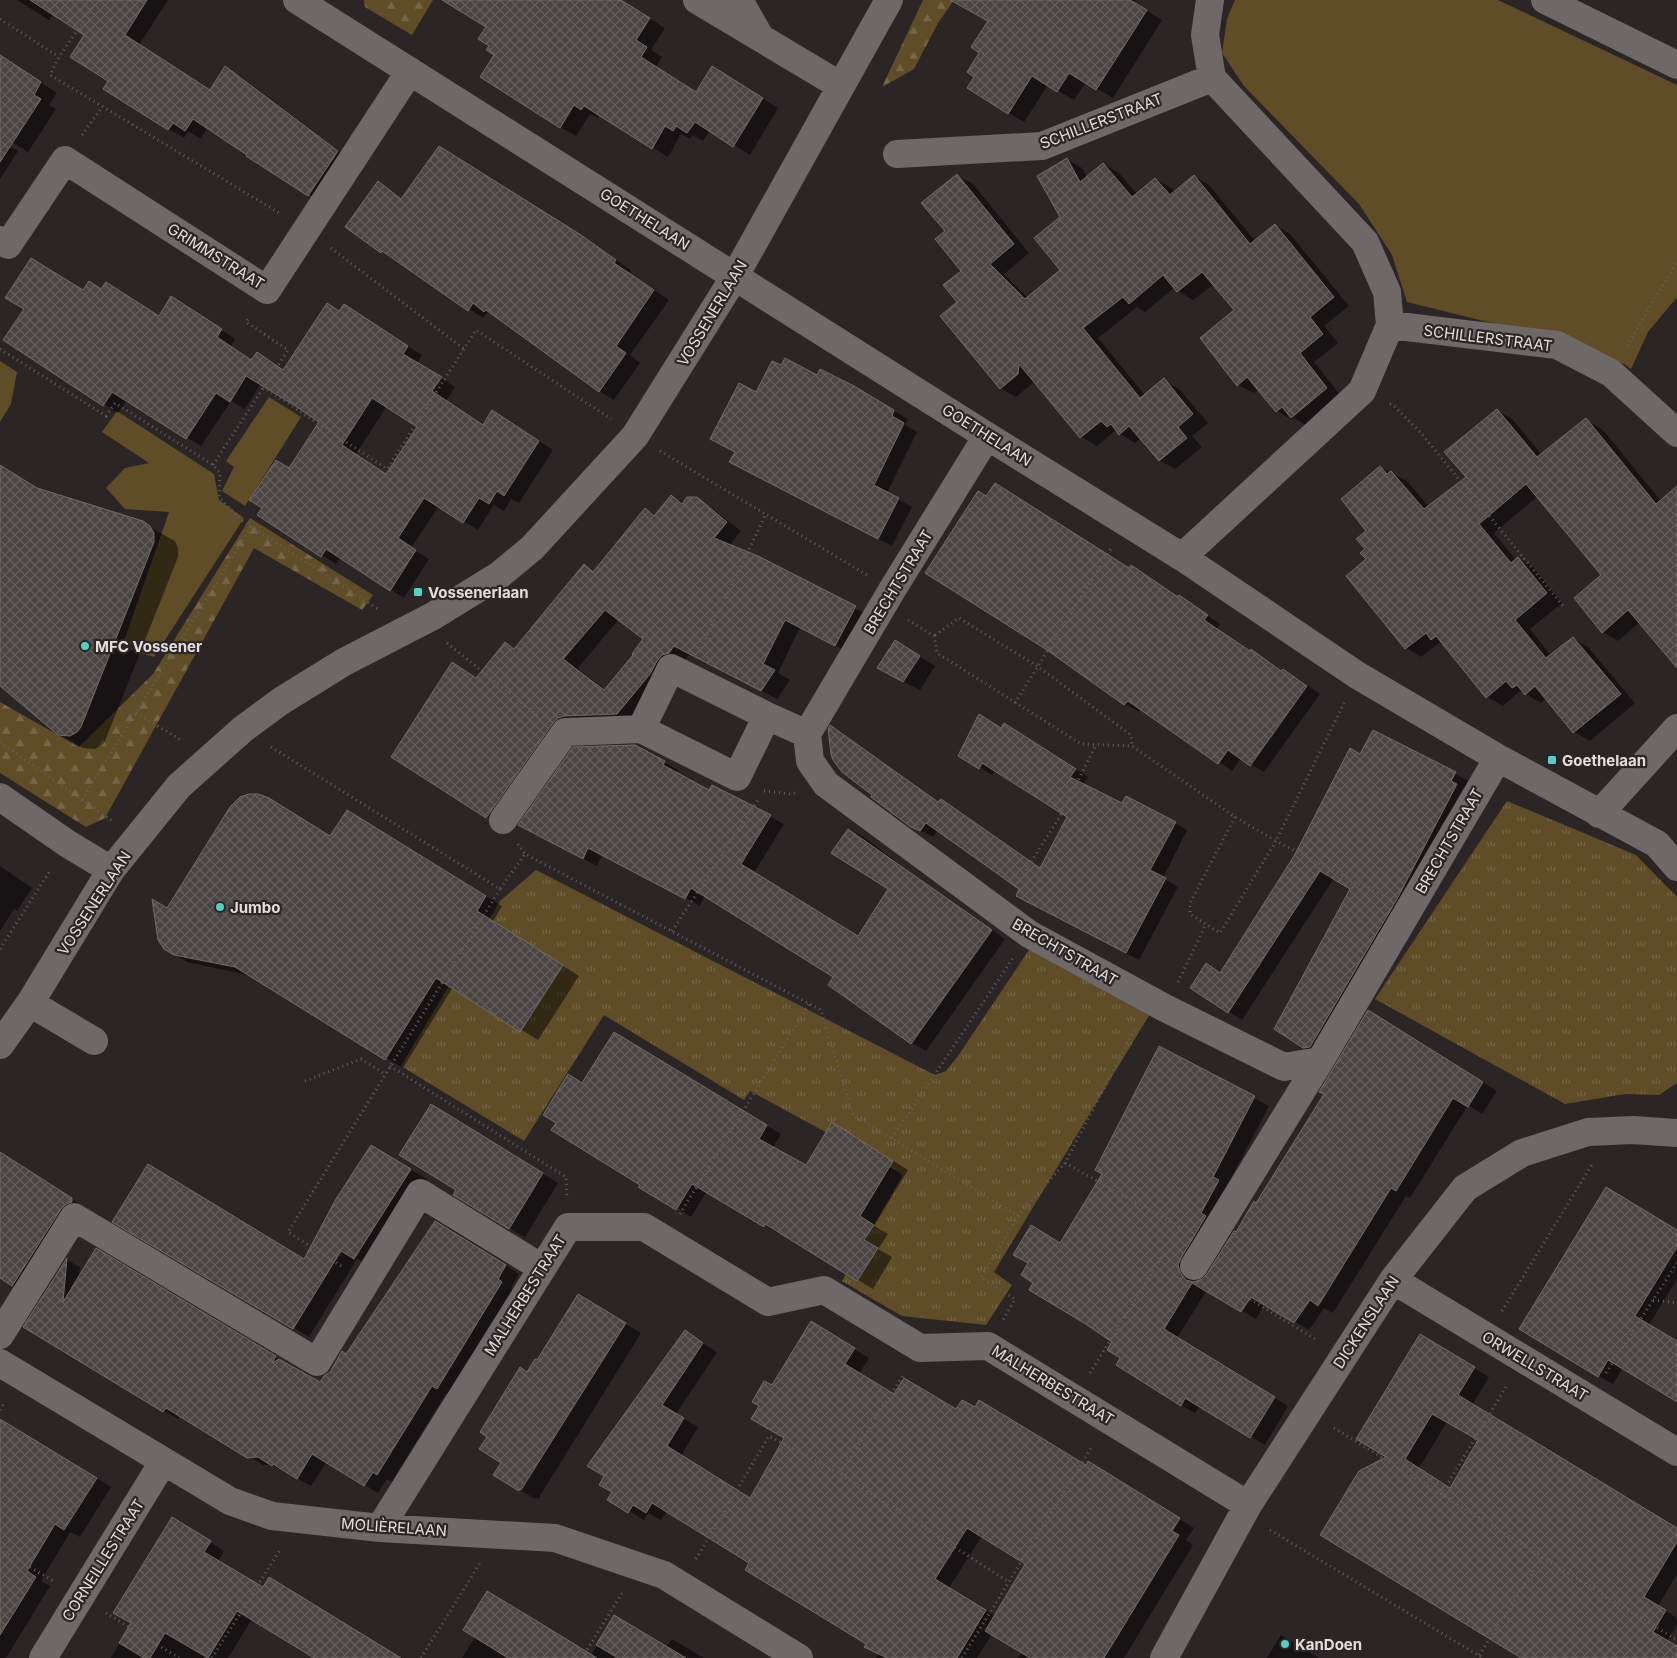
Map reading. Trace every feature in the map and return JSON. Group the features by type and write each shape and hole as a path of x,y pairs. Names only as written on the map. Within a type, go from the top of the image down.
{"street":[{"name":"GOETHELAAN","path":"297,0 334,9 410,71 1182,557 1357,675 1498,758 1657,844 1677,867"},
{"path":"697,0 841,86"},
{"path":"739,0 760,38"},
{"name":"VOSSENERLAAN","path":"0,1045 30,1003 111,870 179,786 243,729 281,701 336,667 415,625 498,576 532,548 635,436 735,276 889,0"},
{"path":"1182,557 1362,390 1390,326 1387,292 1365,242 1212,78 1204,35 1210,0"},
{"path":"1545,0 1677,65"},
{"name":"GRIMMSTRAAT","path":"0,240 8,245 65,160 267,290 410,71"},
{"name":"SCHILLERSTRAAT","path":"897,154 1042,146 1212,78"},
{"name":"SCHILLERSTRAAT","path":"1390,326 1556,346 1611,373 1677,433"},
{"name":"BRECHTSTRAAT","path":"987,436 892,590 807,734 810,761 826,784 1030,934 1157,1004 1284,1067 1320,1061 1498,758"},
{"path":"641,729 671,668 807,734"},
{"path":"503,820 565,732 641,729 737,777 767,716"},
{"path":"1599,814 1677,728"},
{"path":"0,797 68,844 111,870"},
{"path":"30,1003 94,1041"},
{"path":"1201,1254 1320,1061"},
{"name":"DICKENSLAAN","path":"1164,1658 1246,1509 1308,1412 1393,1280 1465,1188 1522,1153 1588,1132 1633,1130 1677,1133"},
{"path":"0,1335 74,1217 317,1362 420,1193 542,1268"},
{"name":"MALHERBESTRAAT","path":"380,1528 568,1227 644,1227 768,1302 824,1290 920,1348 988,1346 1109,1419 1246,1509"},
{"name":"ORWELLSTRAAT","path":"1393,1280 1677,1452"},
{"name":"MOLIÈRELAAN","path":"0,1363 230,1501 272,1516 380,1528 555,1538 664,1575 765,1649 799,1658"},
{"name":"CORNEILLESTRAAT","path":"43,1658 163,1462"}],"path":[{"path":"98,0 59,57 50,75 306,229 464,349"},
{"path":"0,19 59,57"},
{"path":"1611,373 1677,262"},
{"path":"213,464 288,350 246,322 267,290"},
{"path":"263,387 387,469 476,330 635,436 892,590 896,613 934,636 937,653 1081,744 1132,746 1235,817 1276,841 1409,909"},
{"path":"0,349 106,416 115,403 213,464 220,473 219,498 241,520 415,625 562,736"},
{"path":"1362,390 1394,406 1421,433 1564,607"},
{"path":"688,676 766,514"},
{"path":"82,800 251,527"},
{"path":"1015,703 1111,549"},
{"path":"934,636 959,618 1037,666 1131,735 1132,746"},
{"path":"1235,817 1190,903 1190,914 1220,933 1276,841 1357,675"},
{"path":"136,713 181,740"},
{"path":"243,729 500,889"},
{"path":"0,742 137,838"},
{"path":"1014,888 1059,818 1097,745"},
{"path":"737,777 764,791 790,794 826,784"},
{"path":"672,932 764,791"},
{"path":"0,949 68,844"},
{"path":"366,1281 288,1232 500,889 525,854 821,1010 853,1115 1018,1216"},
{"path":"988,1346 1015,1299 980,1278 1018,1216 1065,1163 1157,1004 1206,924"},
{"path":"892,1138 1030,934"},
{"path":"664,1240 809,1004"},
{"path":"305,1081 361,1059 386,1074"},
{"path":"390,1066 566,1178 568,1227"},
{"path":"1486,1337 1613,1130"},
{"path":"1065,1163 1180,1227 1201,1254 1344,1356"},
{"path":"1176,1235 1180,1227"},
{"path":"1075,1398 1165,1252"},
{"path":"1589,1399 1677,1263"},
{"path":"1653,1300 1677,1303"},
{"path":"840,1474 920,1348"},
{"path":"1441,1495 1523,1359"},
{"path":"1308,1412 1677,1640"},
{"path":"962,1658 1109,1419"},
{"path":"680,1586 769,1436 840,1474 1009,1582"},
{"path":"1246,1509 1483,1658"},
{"path":"212,1658 299,1519"},
{"path":"421,1658 498,1535"},
{"path":"1479,1656 1543,1557"},
{"path":"582,1658 638,1566"}],"green space":[{"path":"364,0 433,0 412,35 365,7"},
{"path":"923,0 954,0 938,23 914,69 882,87"},
{"path":"1235,0 1498,0 1677,85 1677,297 1648,332 1631,369 1624,364 1560,340 1407,302 1392,255 1359,204 1244,86 1222,53 1227,19"},
{"path":"0,361 17,372 11,404 0,422"},
{"path":"269,397 301,417 245,506 222,491 234,467 226,461"},
{"path":"117,411 214,474 219,500 244,518 154,657 122,647 169,512 125,509 106,488 125,468 149,463 102,432"},
{"path":"250,518 373,595 362,610 254,548 105,818 86,827 0,773 0,702 79,747 153,674"},
{"path":"1507,801 1636,855 1677,897 1677,1083 1659,1095 1625,1094 1565,1104 1375,999"},
{"path":"536,870 935,1075 946,1071 958,1056 1035,941 1156,1004 994,1272 1012,1285 986,1325 902,1316 842,1281 902,1176 899,1172 750,1091 744,1100 604,1015 524,1141 401,1066 500,901"}],"building":[{"path":"30,0 147,0 125,35 210,90 225,66 338,151 308,196 193,119 185,131 173,123 168,130 103,89 108,81 70,57 84,35"},
{"path":"442,0 621,0 650,18 636,40 647,47 641,57 696,92 712,66 763,98 733,147 695,122 687,133 676,126 673,131 665,126 652,149 584,106 581,110 574,105 560,128 480,77 494,55 486,50 489,46 478,39 486,27"},
{"path":"950,0 1130,0 1147,10 1096,90 1069,73 1057,92 1032,76 1008,114 967,88 974,77 967,72 979,53 971,47 988,21"},
{"path":"0,55 41,82 34,95 41,99 0,162"},
{"path":"439,146 581,235 616,260 614,263 654,290 616,346 626,353 599,392 486,310 484,312 473,303 468,311 345,227 378,181 401,199"},
{"path":"1067,158 1080,182 1103,163 1132,197 1155,178 1170,195 1194,175 1250,244 1275,224 1334,297 1310,317 1323,334 1300,353 1327,388 1291,418 1282,407 1276,412 1247,377 1237,386 1200,338 1234,310 1202,272 1177,292 1163,275 1129,304 1123,297 1083,328 1140,398 1164,378 1193,414 1178,427 1187,438 1159,461 1129,426 1119,435 1111,424 1107,427 1101,421 1080,438 1019,364 1018,374 1000,389 940,316 957,302 943,285 961,271 935,239 945,231 921,203 957,174 1014,244 990,264 1025,299 1060,270 1034,238 1060,217 1037,176"},
{"path":"31,258 83,290 89,281 101,289 106,282 159,316 171,296 222,329 217,337 251,360 257,352 283,370 327,303 339,311 344,304 408,346 403,354 442,377 432,391 483,425 492,410 539,441 504,496 497,491 489,504 479,498 463,523 424,498 398,538 416,550 390,591 326,549 321,557 257,515 262,508 249,500 276,460 289,468 319,422 246,376 230,402 216,393 186,439 112,392 103,406 3,340 24,309 5,298","holes":["372,398 417,427 386,474 342,445"]},
{"path":"785,358 817,375 820,369 854,386 894,410 892,416 904,423 874,485 899,498 878,539 729,462 735,452 710,439 739,383 756,392 772,361 781,365"},
{"path":"1497,409 1537,457 1586,418 1656,504 1677,486 1677,668 1628,610 1602,633 1574,598 1601,575 1526,484 1479,524 1511,563 1518,557 1547,593 1515,620 1546,658 1573,637 1621,694 1573,733 1535,686 1525,695 1517,685 1512,688 1506,681 1486,698 1436,636 1431,640 1426,633 1405,649 1346,576 1366,559 1360,553 1365,549 1356,539 1366,531 1341,499 1380,466 1387,474 1391,471 1424,509 1466,477 1444,452"},
{"path":"0,465 37,488 143,521 150,526 154,533 154,542 81,727 70,736 58,735 0,686"},
{"path":"995,483 1129,568 1131,565 1178,597 1179,595 1208,615 1204,620 1307,686 1250,766 1228,750 1218,764 1128,701 1124,705 1047,650 925,573 978,491 986,496"},
{"path":"671,495 682,504 687,497 697,497 727,522 714,538 758,556 856,606 835,646 785,620 763,664 775,670 761,691 674,646 669,653 662,655 650,674 617,714 564,716 558,718 486,818 391,757 452,662 476,678 505,642 514,649 584,564 593,572 645,508 654,516","holes":["605,610 643,639 633,655 604,690 563,659"]},
{"path":"895,640 920,656 903,682 877,668"},
{"path":"979,714 1001,728 1004,723 1076,769 1070,777 1122,803 1126,796 1176,822 1150,870 1166,878 1126,953 1016,896 1019,889 926,823 920,831 911,827 842,772 831,754 828,729 830,725 938,802 941,799 1040,868 1067,817 982,763 979,769 958,756"},
{"path":"1373,730 1456,772 1451,781 1457,784 1397,899 1310,1047 1303,1048 1274,1029 1350,889 1320,871 1228,1013 1190,988 1206,963 1220,973 1294,856 1350,748 1360,754"},
{"path":"635,745 665,761 663,765 709,790 712,785 771,815 741,864 858,936 888,889 831,853 848,829 992,930 911,1044 828,985 833,977 691,888 685,899 588,848 583,859 518,825 573,747"},
{"path":"258,794 269,798 330,836 347,810 486,896 477,911 563,965 520,1032 436,978 385,1060 235,967 174,955 164,949 158,940 152,899 167,908 230,807 240,797"},
{"path":"1368,1010 1483,1082 1468,1107 1453,1098 1396,1191 1391,1188 1318,1306 1310,1300 1294,1323 1251,1297 1241,1312 1192,1283 1164,1329 1275,1397 1250,1438 1185,1398 1181,1406 1116,1365 1120,1358 1107,1350 1112,1342 1029,1290 1033,1283 1021,1275 1028,1263 1013,1255 1031,1225 1060,1243 1102,1174 1095,1170 1159,1046 1255,1096 1213,1177 1219,1180 1201,1213 1206,1216 1178,1265 1181,1274 1186,1280 1194,1282 1202,1279 1234,1231 1236,1232 1254,1201 1256,1203 1324,1094 1319,1092"},
{"path":"614,1032 767,1125 759,1139 806,1165 832,1122 893,1161 860,1216 874,1225 864,1240 878,1248 857,1281 765,1224 764,1227 692,1184 676,1210 638,1187 640,1185 551,1130 556,1123 543,1115 568,1074 582,1083"},
{"path":"431,1104 543,1173 509,1229 453,1195 456,1190 399,1155"},
{"path":"371,1145 411,1169 354,1259 341,1251 293,1329 112,1222 148,1164 304,1259 336,1199"},
{"path":"0,1152 72,1198 72,1202 66,1204 61,1209 12,1286 0,1278"},
{"path":"1606,1187 1677,1230 1677,1247 1635,1316 1677,1341 1677,1402 1608,1360 1598,1377 1519,1329"},
{"path":"435,1221 506,1265 498,1279 502,1282 437,1389 432,1386 377,1475 373,1472 364,1486 312,1454 297,1479 258,1457 247,1458 166,1408 163,1412 23,1327 67,1258 63,1302 96,1248 276,1356 272,1363 279,1359 320,1382 330,1372 342,1351 346,1354"},
{"path":"578,1294 626,1323 519,1491 493,1475 501,1463 479,1449 487,1437 480,1432 520,1367 527,1372 535,1359 537,1360"},
{"path":"811,1321 855,1348 845,1364 894,1394 904,1378 956,1409 962,1400 975,1407 979,1400 1086,1465 1088,1461 1180,1518 1172,1531 1179,1535 1104,1658 1030,1658 985,1631 1025,1564 967,1528 935,1579 986,1610 957,1658 887,1658 864,1647 866,1644 745,1570 749,1563 652,1503 646,1513 633,1505 628,1513 607,1500 612,1492 599,1485 604,1476 587,1466 685,1330 703,1343 662,1405 684,1418 667,1446 750,1498 784,1438 751,1419 759,1406 752,1402 764,1381 772,1385"},
{"path":"1420,1334 1475,1367 1458,1395 1677,1528 1677,1542 1644,1597 1666,1610 1653,1632 1677,1646 1677,1658 1521,1658 1320,1535 1359,1471 1386,1457 1356,1439","holes":["1432,1414 1478,1440 1450,1488 1405,1459"]},
{"path":"0,1419 97,1478 64,1530 55,1524 27,1571 36,1577 0,1635"},
{"path":"172,1517 211,1541 204,1552 263,1587 269,1577 401,1658 314,1658 237,1611 208,1658 165,1633 150,1658 144,1658 119,1643 131,1623 113,1613"},
{"path":"487,1591 597,1658 508,1658 463,1630"},
{"path":"614,1615 686,1658 618,1658 596,1645"}],"place":[{"name":"Vossenerlaan","path":"418,592"},
{"name":"MFC Vossener","path":"85,646"},
{"name":"Goethelaan","path":"1552,760"},
{"name":"Jumbo","path":"220,907"},
{"name":"KanDoen","path":"1285,1644"}]}
